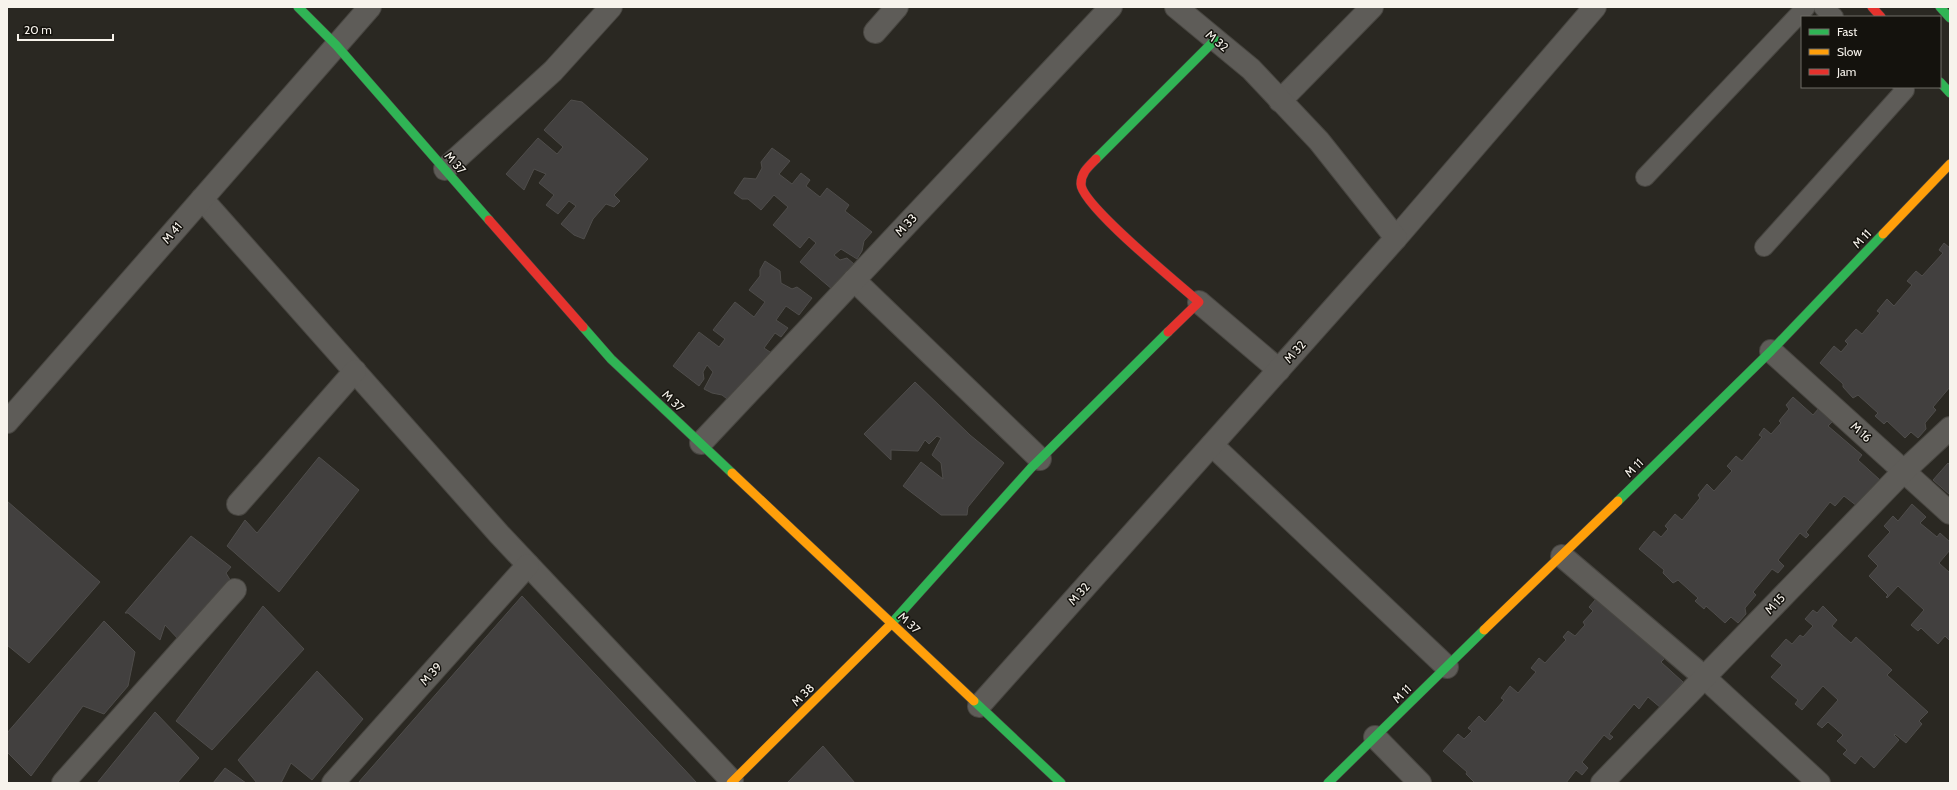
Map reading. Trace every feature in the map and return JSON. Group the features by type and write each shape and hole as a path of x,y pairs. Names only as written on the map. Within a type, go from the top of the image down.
{"street":[{"name":"M 37","path":"298,7 336,45 611,359 1061,783"},
{"name":"M 41","path":"7,422 370,7"},
{"path":"445,169 553,71 611,7"},
{"path":"875,32 897,7"},
{"name":"M 33","path":"701,443 1111,7"},
{"name":"M 32","path":"979,706 1396,238 1319,141 1251,70 1176,7"},
{"path":"1280,101 1372,7"},
{"path":"1396,238 1595,7"},
{"path":"1872,7 1880,16"},
{"path":"1215,40 1083,172 1081,185 1083,193 1098,212 1199,302 1279,370"},
{"path":"1941,83 1950,93"},
{"name":"M 11","path":"1328,783 1771,351 1950,164"},
{"path":"202,199 528,565 732,782"},
{"path":"854,280 1040,459"},
{"name":"M 38","path":"732,782 892,624 1040,459 1199,302"},
{"name":"M 16","path":"1771,351 1950,513"},
{"path":"238,504 355,371"},
{"name":"M 15","path":"1602,783 1904,472 1950,428"},
{"path":"1212,445 1447,667"},
{"path":"1562,556 1704,677 1819,783"},
{"name":"M 39","path":"333,783 528,565"},
{"path":"63,783 236,590"},
{"path":"1375,737 1420,783"}],"lane":[{"path":"1645,177 1806,7"},
{"path":"1823,7 1833,16"},
{"path":"1764,247 1905,90 1903,88"}],"building":[{"path":"571,100 582,102 648,159 614,195 620,201 614,207 606,204 593,219 584,239 574,235 561,224 576,206 569,201 558,214 546,205 554,195 539,183 546,174 534,169 524,190 506,174 538,138 557,154 563,147 544,130"},
{"path":"772,148 790,161 779,174 792,184 801,173 810,180 806,186 820,197 827,188 849,205 845,211 872,232 864,241 862,251 857,259 841,249 834,255 840,260 847,258 854,264 833,290 800,262 816,243 809,237 800,248 773,225 788,207 774,195 761,210 748,199 742,199 734,193 744,178 756,179 762,168 761,162"},
{"path":"1944,243 1950,248 1950,387 1933,407 1936,410 1925,423 1926,429 1918,438 1911,432 1905,438 1887,421 1884,424 1875,416 1878,413 1858,395 1853,398 1843,387 1843,384 1820,363 1834,346 1841,352 1848,344 1845,341 1856,329 1862,334 1880,313 1877,311 1887,299 1894,306 1912,285 1907,281 1916,271 1922,276 1943,253 1939,250"},
{"path":"765,261 780,271 781,283 792,289 797,287 812,298 799,315 786,306 776,320 788,328 781,337 775,333 764,348 773,354 731,402 722,395 712,393 704,389 713,372 707,365 703,372 704,379 699,386 673,366 699,332 719,347 725,339 713,330 735,302 754,317 765,302 749,290 760,276 760,270"},
{"path":"915,382 970,435 1004,463 968,507 967,515 941,515 903,486 921,462 943,479 941,463 932,455 941,438 937,436 929,444 925,440 918,451 891,450 891,460 864,434"},
{"path":"1793,397 1813,415 1819,408 1833,421 1828,426 1862,455 1858,460 1880,480 1857,506 1844,496 1835,506 1830,502 1806,532 1809,535 1806,538 1800,533 1778,560 1784,566 1778,573 1772,569 1753,592 1756,595 1745,608 1746,614 1738,623 1731,617 1725,623 1706,606 1704,609 1695,601 1698,598 1678,580 1673,583 1663,573 1664,570 1639,549 1654,531 1661,537 1668,529 1665,526 1675,514 1682,520 1700,498 1698,495 1707,484 1714,491 1732,471 1727,466 1736,456 1742,461 1762,437 1759,435 1764,428 1771,434 1781,423 1779,421 1789,409 1786,405"},
{"path":"319,457 359,490 279,592 227,546 245,520 257,533"},
{"path":"1948,463 1950,465 1950,495 1933,480"},
{"path":"7,501 100,582 29,663 7,645"},
{"path":"1912,504 1926,517 1920,523 1937,537 1940,533 1950,542 1950,550 1939,563 1950,573 1950,641 1945,636 1938,644 1921,628 1918,631 1911,625 1924,610 1898,586 1887,598 1886,597 1888,595 1869,576 1878,566 1868,556 1890,532 1884,526 1893,516 1898,521"},
{"path":"191,536 231,567 226,573 232,583 180,641 165,625 160,640 128,613 125,613"},
{"path":"522,596 697,783 358,783"},
{"path":"1596,599 1617,617 1623,610 1665,658 1661,662 1683,682 1661,708 1648,697 1639,709 1634,704 1609,734 1613,737 1610,740 1604,735 1582,762 1588,768 1582,775 1576,770 1566,783 1475,783 1466,774 1467,772 1443,751 1458,734 1464,739 1472,731 1468,728 1479,716 1485,722 1504,700 1501,698 1510,686 1518,693 1536,672 1531,668 1539,658 1545,663 1566,640 1563,637 1568,631 1575,636 1585,625 1583,622 1593,611 1589,607"},
{"path":"263,606 304,649 212,750 176,721"},
{"path":"1823,606 1837,620 1832,626 1851,643 1856,637 1892,670 1887,675 1928,712 1919,721 1922,724 1906,743 1895,734 1894,735 1899,740 1874,768 1861,756 1855,764 1843,754 1847,750 1837,741 1843,735 1828,722 1822,728 1817,724 1838,700 1823,686 1802,710 1795,704 1798,700 1771,677 1782,665 1771,656 1786,639 1792,644 1800,635 1803,637 1813,626 1805,619 1813,610 1817,613"},
{"path":"104,621 135,652 128,686 104,714 83,706 31,776 7,752 7,733"},
{"path":"317,671 363,719 312,780 291,763 281,783 257,783 238,760"},
{"path":"155,712 199,758 177,783 97,783"},
{"path":"823,746 855,783 787,783"},
{"path":"225,768 246,783 213,783"}],"traffic: fast":[{"path":"298,7 336,45 489,220"},
{"path":"1940,7 1950,18"},
{"path":"1096,159 1215,40"},
{"path":"1941,83 1950,93"},
{"path":"1618,501 1771,351 1883,234"},
{"path":"583,327 611,359 732,473"},
{"path":"890,625 1031,468 1168,332"},
{"path":"1328,783 1484,630"},
{"path":"974,701 1061,783"}],"traffic: slow":[{"path":"1883,234 1950,164"},
{"path":"732,473 974,701"},
{"path":"1484,630 1618,501"},
{"path":"731,783 890,625"}],"traffic: jam":[{"path":"1872,7 1880,16"},
{"path":"1096,159 1086,170 1081,180 1085,194 1113,226 1199,302 1168,332"},
{"path":"489,220 583,327"}]}
